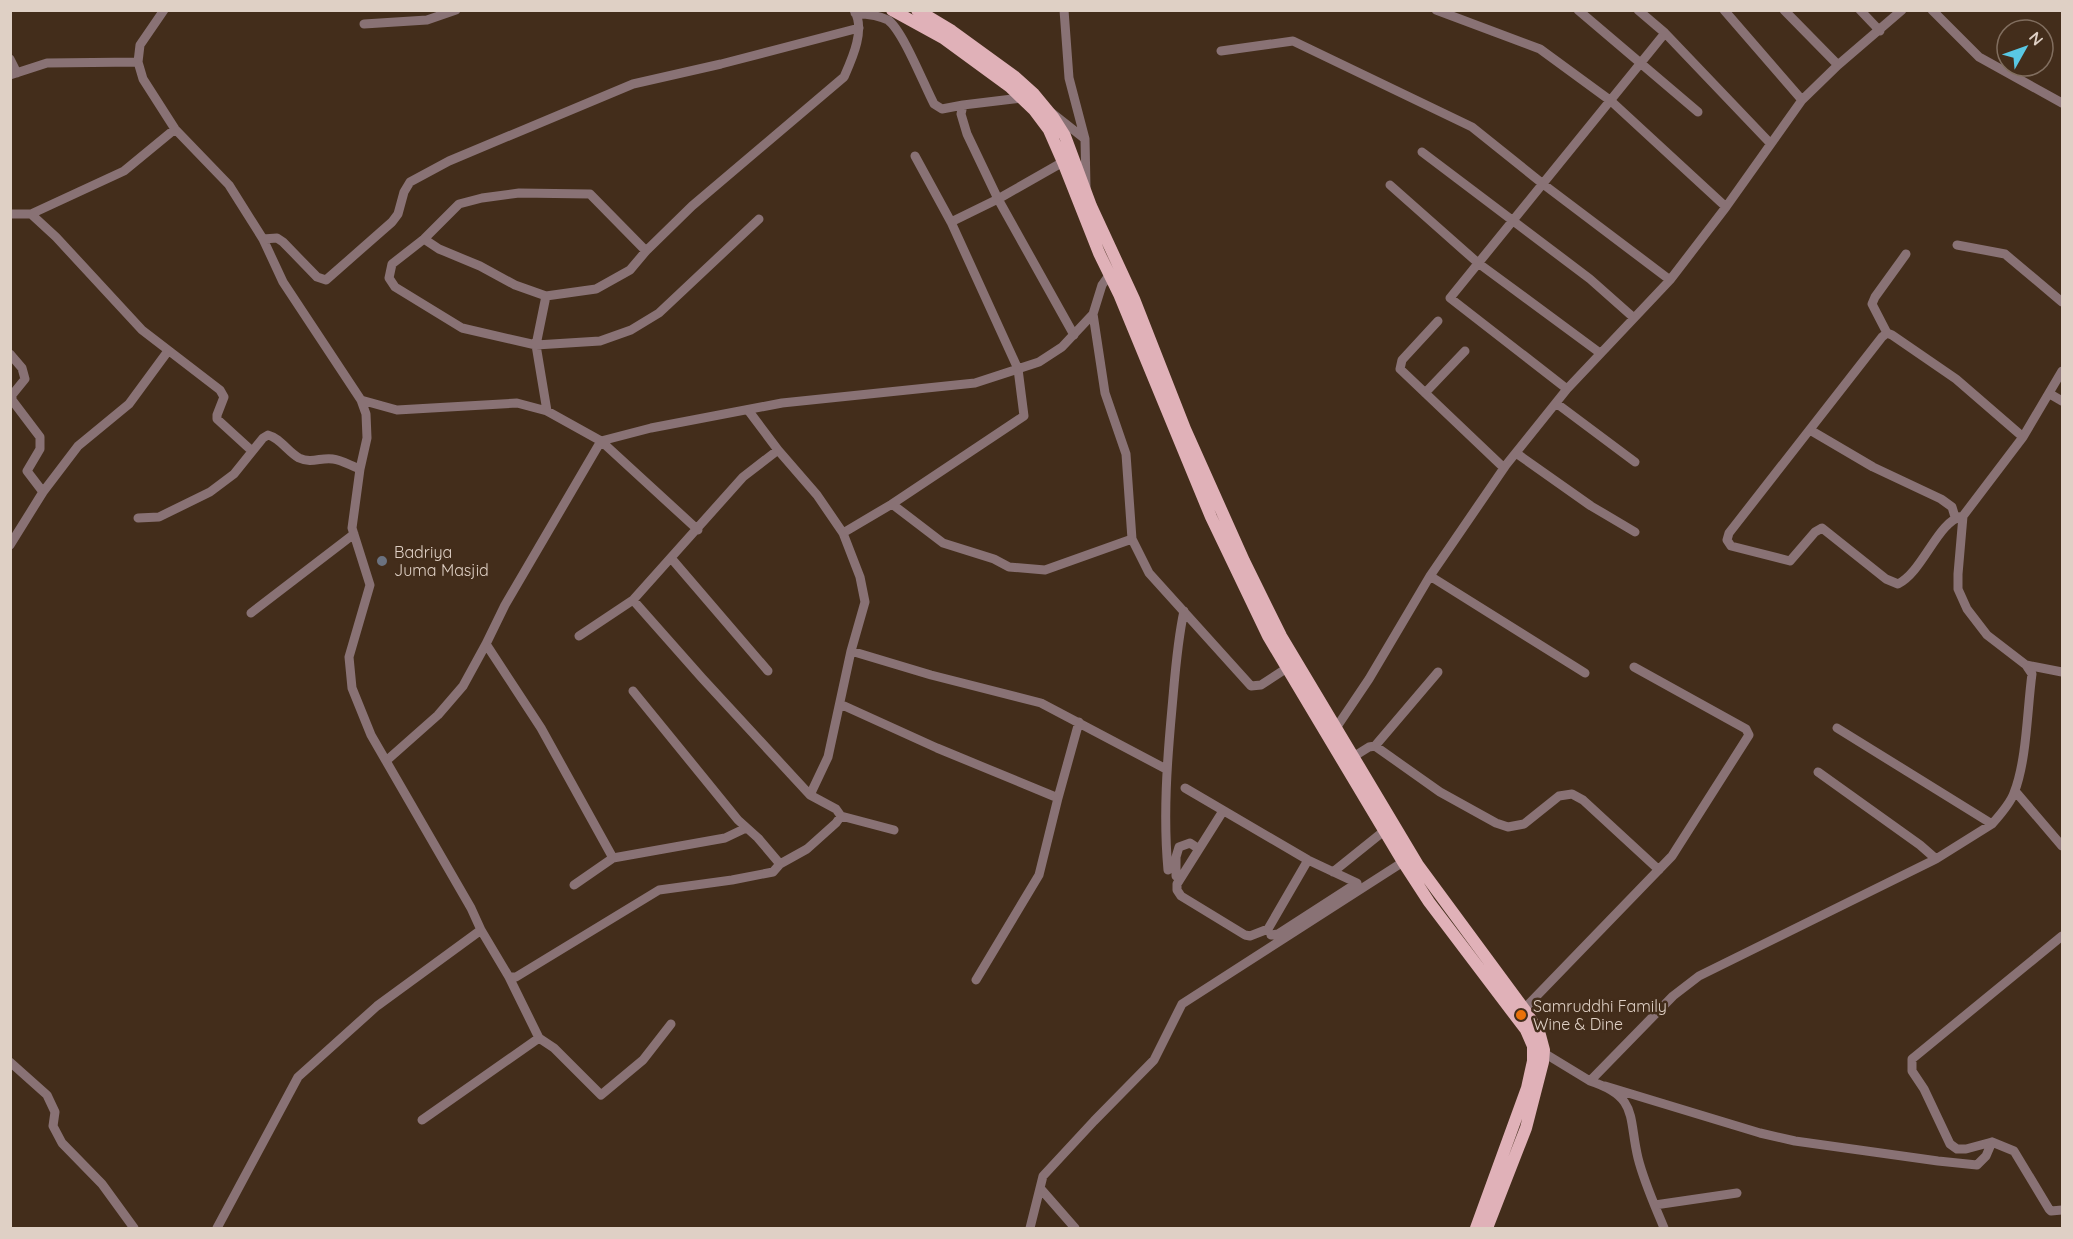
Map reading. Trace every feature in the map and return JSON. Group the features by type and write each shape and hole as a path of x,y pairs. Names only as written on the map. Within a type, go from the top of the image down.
{"main road":[{"path":"892,10 943,38 1010,87 1034,110 1049,130 1114,269 1134,299 1185,429 1244,561 1304,685 1370,797 1520,1013"},
{"path":"917,10 981,51 1034,94 1050,113 1065,136 1086,192 1096,230"},
{"path":"1114,269 1119,294 1211,517 1268,636 1287,668 1304,685 1336,728 1353,757 1384,831 1429,902 1540,1035 1537,1089 1526,1128 1487,1228"},
{"path":"1476,1228 1527,1088 1533,1060 1538,1053"}],"street":[{"path":"164,10 140,45 138,62 143,79 176,129 229,185 263,239 283,282 361,400 366,414 368,438 360,469 352,528 370,585 349,657 352,688 371,735 509,976 539,1038 554,1048 601,1095 643,1060 671,1024"},
{"path":"364,24 428,20 456,10"},
{"path":"1064,10 1071,93 1085,139 1086,192"},
{"path":"1436,10 1540,49 1611,101 1726,207"},
{"path":"1578,10 1698,112"},
{"path":"1638,10 1665,33 1770,143"},
{"path":"1724,10 1802,100"},
{"path":"1784,10 1838,65"},
{"path":"1860,10 1880,31"},
{"path":"1336,728 1369,679 1430,576 1504,468 1567,389 1670,280 1726,207 1802,100 1838,65 1902,10"},
{"path":"1932,10 1979,57 2062,103"},
{"path":"424,239 439,249 480,266 515,285 546,296 596,289 630,270 692,206 844,77 852,58 859,28 854,12 887,20 898,30 934,104 942,109 1021,98"},
{"path":"263,239 276,238 283,242 317,278 326,280 392,222 398,214 404,192 410,182 449,161 633,84 859,28"},
{"path":"1567,389 1449,298 1665,33"},
{"path":"1221,51 1293,41 1472,127 1670,280"},
{"path":"10,59 14,74 47,63 138,62"},
{"path":"963,105 961,114 966,134 998,199 1074,335"},
{"path":"1050,113 1056,114 1085,139"},
{"path":"10,214 31,214 124,171 176,129"},
{"path":"1422,152 1590,279 1634,318"},
{"path":"843,533 892,504 1024,416 1018,369 951,222 915,156"},
{"path":"951,222 1064,162"},
{"path":"1390,185 1478,263 1600,353"},
{"path":"646,251 590,194 519,193 459,204 424,239 392,264 389,278 395,287 462,328 536,345 600,341 631,330 658,313 759,219"},
{"path":"31,214 56,237 142,330 220,390 224,397 217,419 252,451"},
{"path":"1957,245 2005,254 2062,302"},
{"path":"1906,254 1872,304 1887,333 1956,379 2023,437"},
{"path":"386,761 438,715 463,686 505,605 601,441 651,428 782,403 975,383 1039,362 1062,347 1093,314 1102,285 1114,269"},
{"path":"546,296 536,345 547,411"},
{"path":"1093,314 1106,393 1126,454 1132,539 1149,573 1251,686 1261,686 1287,668"},
{"path":"1438,321 1402,360 1400,365 1403,372 1504,468"},
{"path":"1887,333 1729,533 1727,540 1731,546 1790,561 1815,532 1822,528 1886,579 1898,584 1909,577 1938,537 1959,517 2023,437 2062,370"},
{"path":"10,545 43,492 78,446 129,404 168,351"},
{"path":"1425,393 1465,351"},
{"path":"10,354 22,368 25,379 12,395 12,400 40,437 40,448 27,471 43,492"},
{"path":"2050,394 2062,401"},
{"path":"361,400 397,410 517,403 547,411 601,441 698,530"},
{"path":"1556,403 1635,462"},
{"path":"748,410 778,450 817,495 843,533 860,577 865,602 851,651 828,757 810,795"},
{"path":"1590,1081 1673,996 1700,975 1936,859 1992,824 2015,791 2020,772 2032,674 2026,665 1986,635 1967,609 1958,589 1959,517 1952,507 1941,499 1873,467 1810,430"},
{"path":"138,518 159,518 210,492 234,474 268,435 273,435 299,458 320,461 331,458 360,469"},
{"path":"579,636 633,600 743,477 778,450"},
{"path":"1516,453 1591,506 1635,532"},
{"path":"892,504 943,543 994,559 1009,567 1045,570 1132,539"},
{"path":"251,613 354,534"},
{"path":"671,558 768,671"},
{"path":"1430,576 1585,673"},
{"path":"633,600 810,795 836,809 840,816 894,830"},
{"path":"1184,611 1179,635 1166,769 1165,838 1172,873 1179,847 1190,843 1199,849"},
{"path":"486,644 541,728 613,858"},
{"path":"851,651 931,675 1041,703 1166,769"},
{"path":"2026,665 2062,672"},
{"path":"1520,1013 1672,856 1749,735 1746,729 1634,667"},
{"path":"1353,757 1375,746 1438,672"},
{"path":"633,691 746,828 758,838 780,864"},
{"path":"840,704 1058,798"},
{"path":"976,980 1039,875 1079,722"},
{"path":"1837,728 1992,824"},
{"path":"1375,746 1440,792 1496,823 1508,827 1524,824 1559,796 1572,794 1583,800 1659,870"},
{"path":"1818,772 1936,859"},
{"path":"1185,788 1308,860 1356,883 1278,934 1271,935"},
{"path":"2015,791 2062,846"},
{"path":"1223,811 1177,884 1177,890 1181,896 1250,936 1268,929 1308,860"},
{"path":"509,976 516,977 659,890 773,872 780,864 807,849 836,823 840,816"},
{"path":"574,885 613,858 725,838 746,828"},
{"path":"1333,872 1384,831"},
{"path":"1030,1228 1043,1176 1154,1060 1182,1004 1403,862"},
{"path":"217,1228 298,1077 377,1006 482,930"},
{"path":"2062,936 1912,1059 1912,1071 1924,1089 1950,1144 1957,1149 1966,1149 1992,1142 2017,1153 2049,1209 2062,1210"},
{"path":"422,1120 539,1038"},
{"path":"1538,1053 1590,1081 1605,1086 1760,1132 1817,1144 1977,1165 1986,1156 1992,1142"},
{"path":"10,1062 47,1095 55,1112 53,1126 62,1143 102,1184 134,1228"},
{"path":"1605,1086 1621,1099 1631,1112 1638,1157 1664,1228"},
{"path":"1040,1188 1075,1228"},
{"path":"1654,1205 1737,1193"}],"place":[{"name":"Badriya Juma Masjid","path":"382,561"},
{"name":"Samruddhi Family Wine & Dine","path":"1521,1015"}]}
